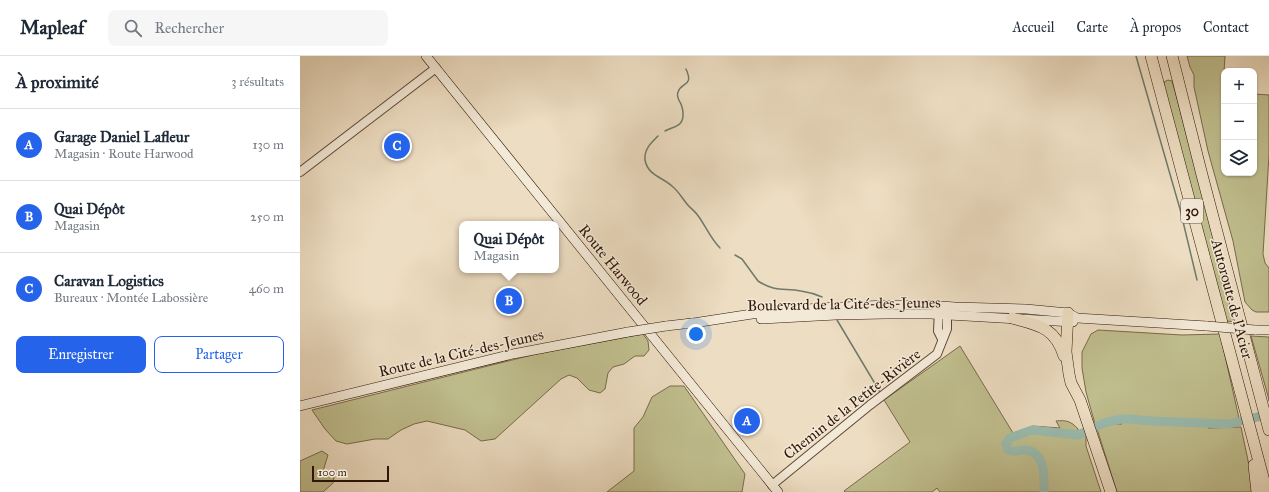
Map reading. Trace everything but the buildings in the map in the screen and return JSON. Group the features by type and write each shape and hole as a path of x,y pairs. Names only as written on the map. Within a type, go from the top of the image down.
{"highway":[{"name":"Autoroute de l'Acier","path":"1150,56 1267,492"},
{"name":"Autoroute de l'Acier","path":"1172,56 1268,425"},
{"path":"1012,318 1038,325 1051,332 1061,346 1068,366"},
{"path":"1072,319 1066,352 1071,383 1080,400 1111,492"},
{"path":"1072,319 1072,345 1080,400"},
{"path":"1250,426 1257,492"}],"main road":[{"name":"Route Harwood","path":"426,56 775,488"},
{"name":"Boulevard de la Cité-des-Jeunes","path":"628,332 687,324 836,315 943,311 1026,309 1072,319"},
{"name":"Boulevard de la Cité-des-Jeunes","path":"943,311 1012,318 1072,319 1269,330"},
{"name":"Route de la Cité-des-Jeunes","path":"300,406 513,354 628,332"}],"street":[{"path":"300,172 436,68"},
{"name":"Chemin de la Petite-Rivière","path":"775,488 870,405 937,354 942,340 938,331 943,311"}],"shaded area":[{"path":"1187,56 1225,56 1224,68 1221,68 1221,176 1257,176 1257,94 1269,95 1269,155 1263,254 1265,263 1269,268 1269,312 1256,312 1252,310 1245,302 1233,241 1208,151 1194,87 1194,75"},
{"path":"1168,80 1172,81 1176,95 1236,322 1226,321 1164,86 1164,82"},
{"path":"1098,330 1182,335 1220,334 1239,418 1231,421 1213,421 1208,428 1241,427 1253,492 1117,492 1097,429 1106,424 1122,424 1118,418 1095,424 1086,392 1082,368 1082,352 1091,334"},
{"path":"643,334 648,341 649,350 644,356 635,356 624,364 613,367 608,373 605,389 600,393 589,390 577,378 569,375 561,379 495,439 481,441 465,430 427,421 414,424 401,430 388,439 375,439 347,444 336,441 325,429 312,410 536,354"},
{"path":"1251,336 1269,337 1269,401 1268,396"},
{"path":"960,346 1013,433 1033,426 1060,428 1056,421 1063,421 1073,424 1078,429 1078,437 1086,434 1086,446 1101,492 940,492 937,488 932,492 844,491 910,442 884,400"},
{"path":"670,386 684,386 745,474 742,492 607,492 634,471 634,428 643,417 652,397"},
{"path":"322,451 328,455 323,471 334,477 333,483 323,492 300,492 300,461"}],"waterway":[{"path":"1136,56 1180,209 1197,280"},
{"path":"665,131 678,125 682,121 683,110 677,95 682,86 689,79 686,69"},
{"path":"658,136 647,149 645,156 649,170 677,191 688,206 698,215 711,237 720,248"},
{"path":"735,255 742,259 758,281 769,287 806,292 822,297"},
{"path":"837,320 880,392"},
{"path":"1044,492 1044,479 1040,459 1031,451 1008,450 1006,444 1010,438 1032,430 1078,435 1104,423 1121,419 1229,424 1269,414"}],"place":[{"name":"Caravan Logistics","path":"397,146"},
{"name":"Quai Dépôt","path":"509,301"},
{"name":"Garage Daniel Lafleur","path":"747,421"}]}
